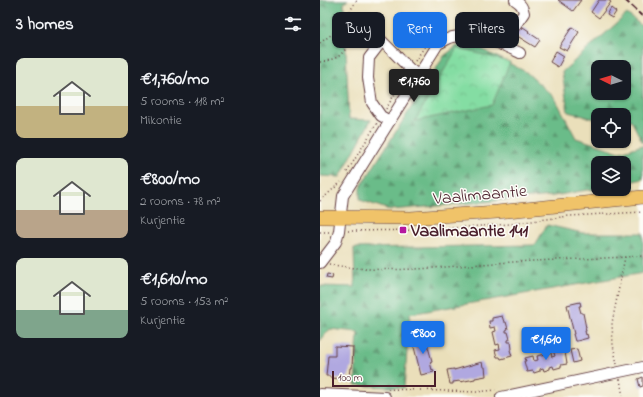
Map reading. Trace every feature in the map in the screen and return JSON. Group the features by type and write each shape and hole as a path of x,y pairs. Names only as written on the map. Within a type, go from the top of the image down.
{"main road":[{"name":"Vaalimaantie","path":"320,217 411,218 498,212 643,197"}],"street":[{"path":"515,0 524,8 524,13 519,20"},
{"path":"320,262 336,242 339,231 343,196 438,44 455,37"},
{"path":"385,44 418,75"},
{"path":"376,48 369,58 368,78 372,103 381,116 390,121"},
{"path":"509,48 520,53"},
{"path":"501,393 618,368 643,366"},
{"path":"320,394 384,393"}],"path":[{"path":"349,12 357,0"},
{"path":"320,43 332,34"},
{"path":"320,62 338,57 346,48"},
{"path":"320,232 422,230 510,224 570,216 643,212"},
{"path":"623,397 613,345 612,323 625,256"},
{"path":"320,262 350,268 410,269 531,261 643,256"},
{"path":"618,368 623,362"},
{"path":"384,393 501,393"}],"green space":[{"path":"320,0 348,0 344,3 344,12 332,12 332,48 346,48 349,119 371,120 340,177 320,176"},
{"path":"627,14 643,27 643,143 631,120 631,108 591,108 591,118 568,112 562,72"},
{"path":"455,48 480,48 526,72 555,98 576,138 591,143 591,148 607,148 620,152 643,145 643,179 631,182 631,156 591,156 591,189 553,196 390,210 360,200 360,188 444,56"},
{"path":"457,48 510,62 492,105 415,121"},
{"path":"547,225 583,233 643,233 643,273 410,314 404,388 355,385 358,332 330,329 320,341 320,286 355,287 354,248 535,245"}],"building":[{"path":"558,0 581,0 573,11"},
{"path":"599,0 608,0 611,2 599,18 591,12"},
{"path":"611,8 616,12 612,18 607,15"},
{"path":"523,27 540,40 535,47 519,37 519,28 522,29"},
{"path":"572,27 579,32 567,51 559,47"},
{"path":"556,51 564,56 558,67 550,62"},
{"path":"327,274 333,275 332,279 326,278"},
{"path":"580,302 581,306 579,306 581,313 583,313 586,328 585,331 588,338 575,341 567,305"},
{"path":"502,316 508,329 506,332 508,332 510,339 508,342 511,342 512,349 510,350 512,356 501,359 500,357 497,357 495,350 500,349 499,344 496,345 493,332 496,331 495,327 490,328 489,321 492,321 492,318"},
{"path":"426,336 432,361 430,362 434,372 421,375 412,339"},
{"path":"335,346 353,347 352,368 350,368 349,377 346,376 346,379 330,378 330,376 326,376 328,356 335,356"},
{"path":"562,348 563,352 565,352 567,364 561,365 561,367 554,369 553,366 544,371 543,368 534,373 533,371 527,372 524,361 526,361 525,358 533,356 534,361 538,360 537,356 551,353 552,357 555,356 553,350"},
{"path":"577,349 580,361 573,363 570,350"},
{"path":"482,362 483,367 485,367 486,376 460,382 453,382 453,384 450,384 447,370 454,370"},
{"path":"643,377 643,386 640,387 638,379"}],"railway":[{"path":"625,0 643,17"}],"place":[{"name":"Vaalimaantie 141","path":"403,230"}]}
